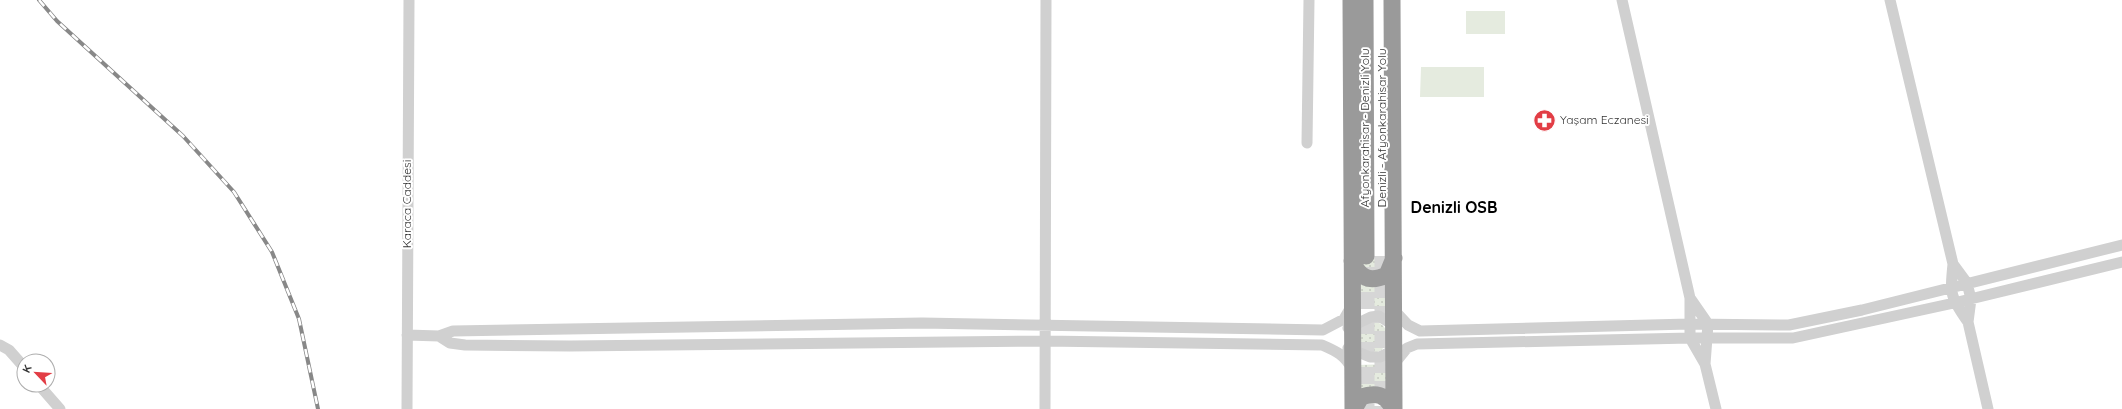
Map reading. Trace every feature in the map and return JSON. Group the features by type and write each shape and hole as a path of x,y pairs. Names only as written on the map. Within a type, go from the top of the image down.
{"highway":[{"path":"1351,0 1374,258 1394,310 1393,409"},
{"name":"Afyonkarahisar - Denizli Yolu","path":"1365,0 1374,258"},
{"name":"Denizli - Afyonkarahisar Yolu","path":"1374,258 1381,0"},
{"path":"1354,409 1352,305 1374,258 1392,0"},
{"path":"1354,409 1361,397 1374,394 1386,398 1393,409"}],"street":[{"name":"Karaca Caddesi","path":"407,409 409,0"},
{"path":"1045,409 1046,0"},
{"path":"1307,143 1308,0"},
{"path":"1622,0 1690,298 1690,338 1699,351 1705,364 1716,409"},
{"path":"1890,0 1954,264 1967,283 1971,299 1968,322 1988,409"},
{"path":"407,335 439,336 453,331 922,323 1323,330 1352,327 1371,316 1379,316 1387,320 1394,327 1420,331 1689,324 1789,325 1862,310 2122,245"},
{"path":"1394,356 1417,344 1690,338 1793,338 1954,303 2122,262"},
{"path":"1954,264 1951,287 1954,303 1968,322"},
{"path":"1690,298 1708,324 1705,364"},
{"path":"1323,330 1344,319 1352,305"},
{"path":"1394,310 1408,325 1420,331"},
{"path":"439,336 450,343 465,345 563,346 1045,341 1322,345 1353,348 1370,357 1394,356 1417,344"},
{"path":"0,345 9,350 16,358"},
{"path":"1322,345 1340,353 1347,359 1353,371"},
{"path":"46,393 60,409"}],"shaded area":[{"path":"1466,11 1505,11 1505,34 1466,34"},
{"path":"1421,67 1484,67 1484,97 1420,97"},
{"path":"1358,256 1389,256 1382,272 1365,273"},
{"path":"1357,278 1389,278 1389,308 1357,309"},
{"path":"1374,321 1382,325 1388,338 1382,349 1376,352 1369,352 1361,347 1361,327"},
{"path":"1389,364 1389,393 1357,394 1357,365"}],"tunnel":[{"path":"1366,256 1366,409"},
{"path":"1383,256 1383,409"}],"railway":[{"path":"39,0 57,21 183,136 234,192 272,252 299,319 318,409"}],"place":[{"name":"Yaşam Eczanesi","path":"1545,120"}],"district":[{"name":"Denizli OSB","path":"1454,207"}]}
